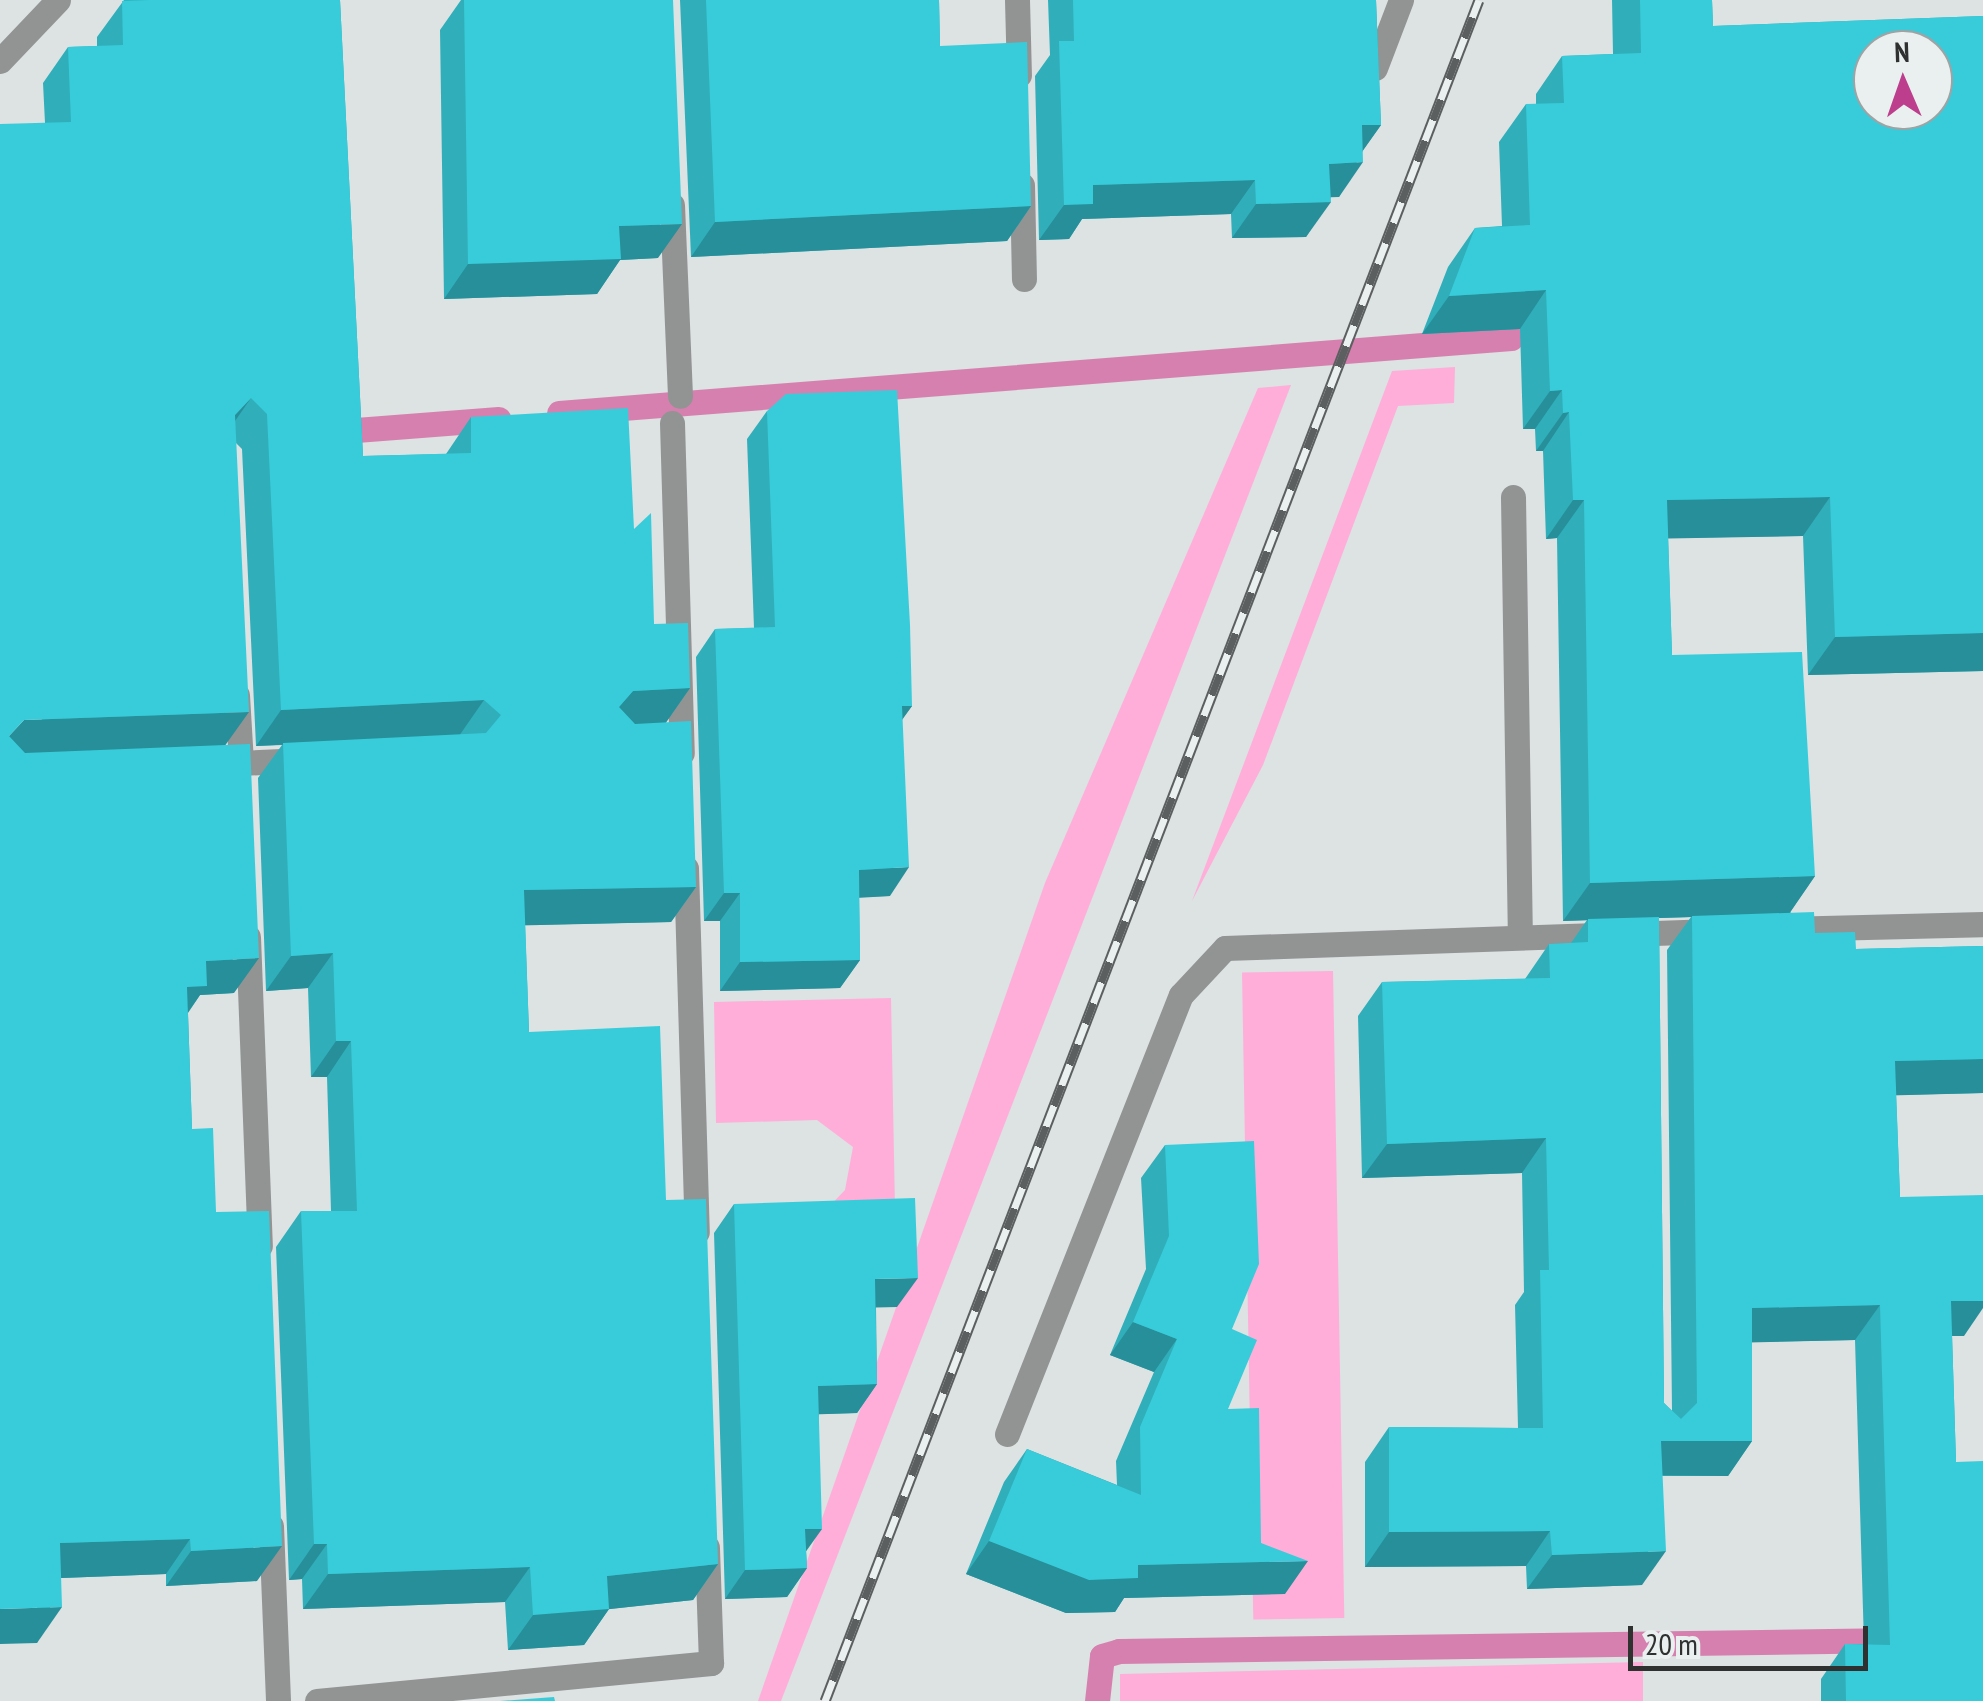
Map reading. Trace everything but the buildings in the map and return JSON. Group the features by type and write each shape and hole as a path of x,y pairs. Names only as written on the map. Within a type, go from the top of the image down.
{"street":[{"path":"0,61 58,0"},
{"path":"1016,0 1019,100"},
{"path":"1375,68 1401,0"},
{"path":"1021,159 1024,279"},
{"path":"671,178 680,396"},
{"path":"672,423 683,778"},
{"path":"1514,497 1520,938"},
{"path":"236,665 235,769 321,759"},
{"path":"646,741 682,739"},
{"path":"685,838 698,1250"},
{"path":"246,902 261,1282"},
{"path":"1008,1434 1181,994 1225,948 1520,938 1651,942 1983,924"},
{"path":"270,1501 278,1701"},
{"path":"317,1701 711,1663 706,1526"}],"shaded area":[{"path":"1455,367 1454,403 1398,406 1263,765 1192,901 1392,371"},
{"path":"1291,385 781,1701 758,1701 1045,883 1258,388"},
{"path":"1333,971 1344,1618 1253,1619 1242,973"},
{"path":"891,998 895,1209 825,1211 845,1190 853,1147 817,1120 716,1123 714,1002"},
{"path":"1643,1662 1643,1701 1120,1701 1120,1674"}],"waterway":[{"path":"559,413 1511,338"},
{"path":"330,432 499,419"},
{"path":"1097,1701 1102,1656 1119,1651 1898,1640"}],"railway":[{"path":"825,1701 1479,0"}]}
